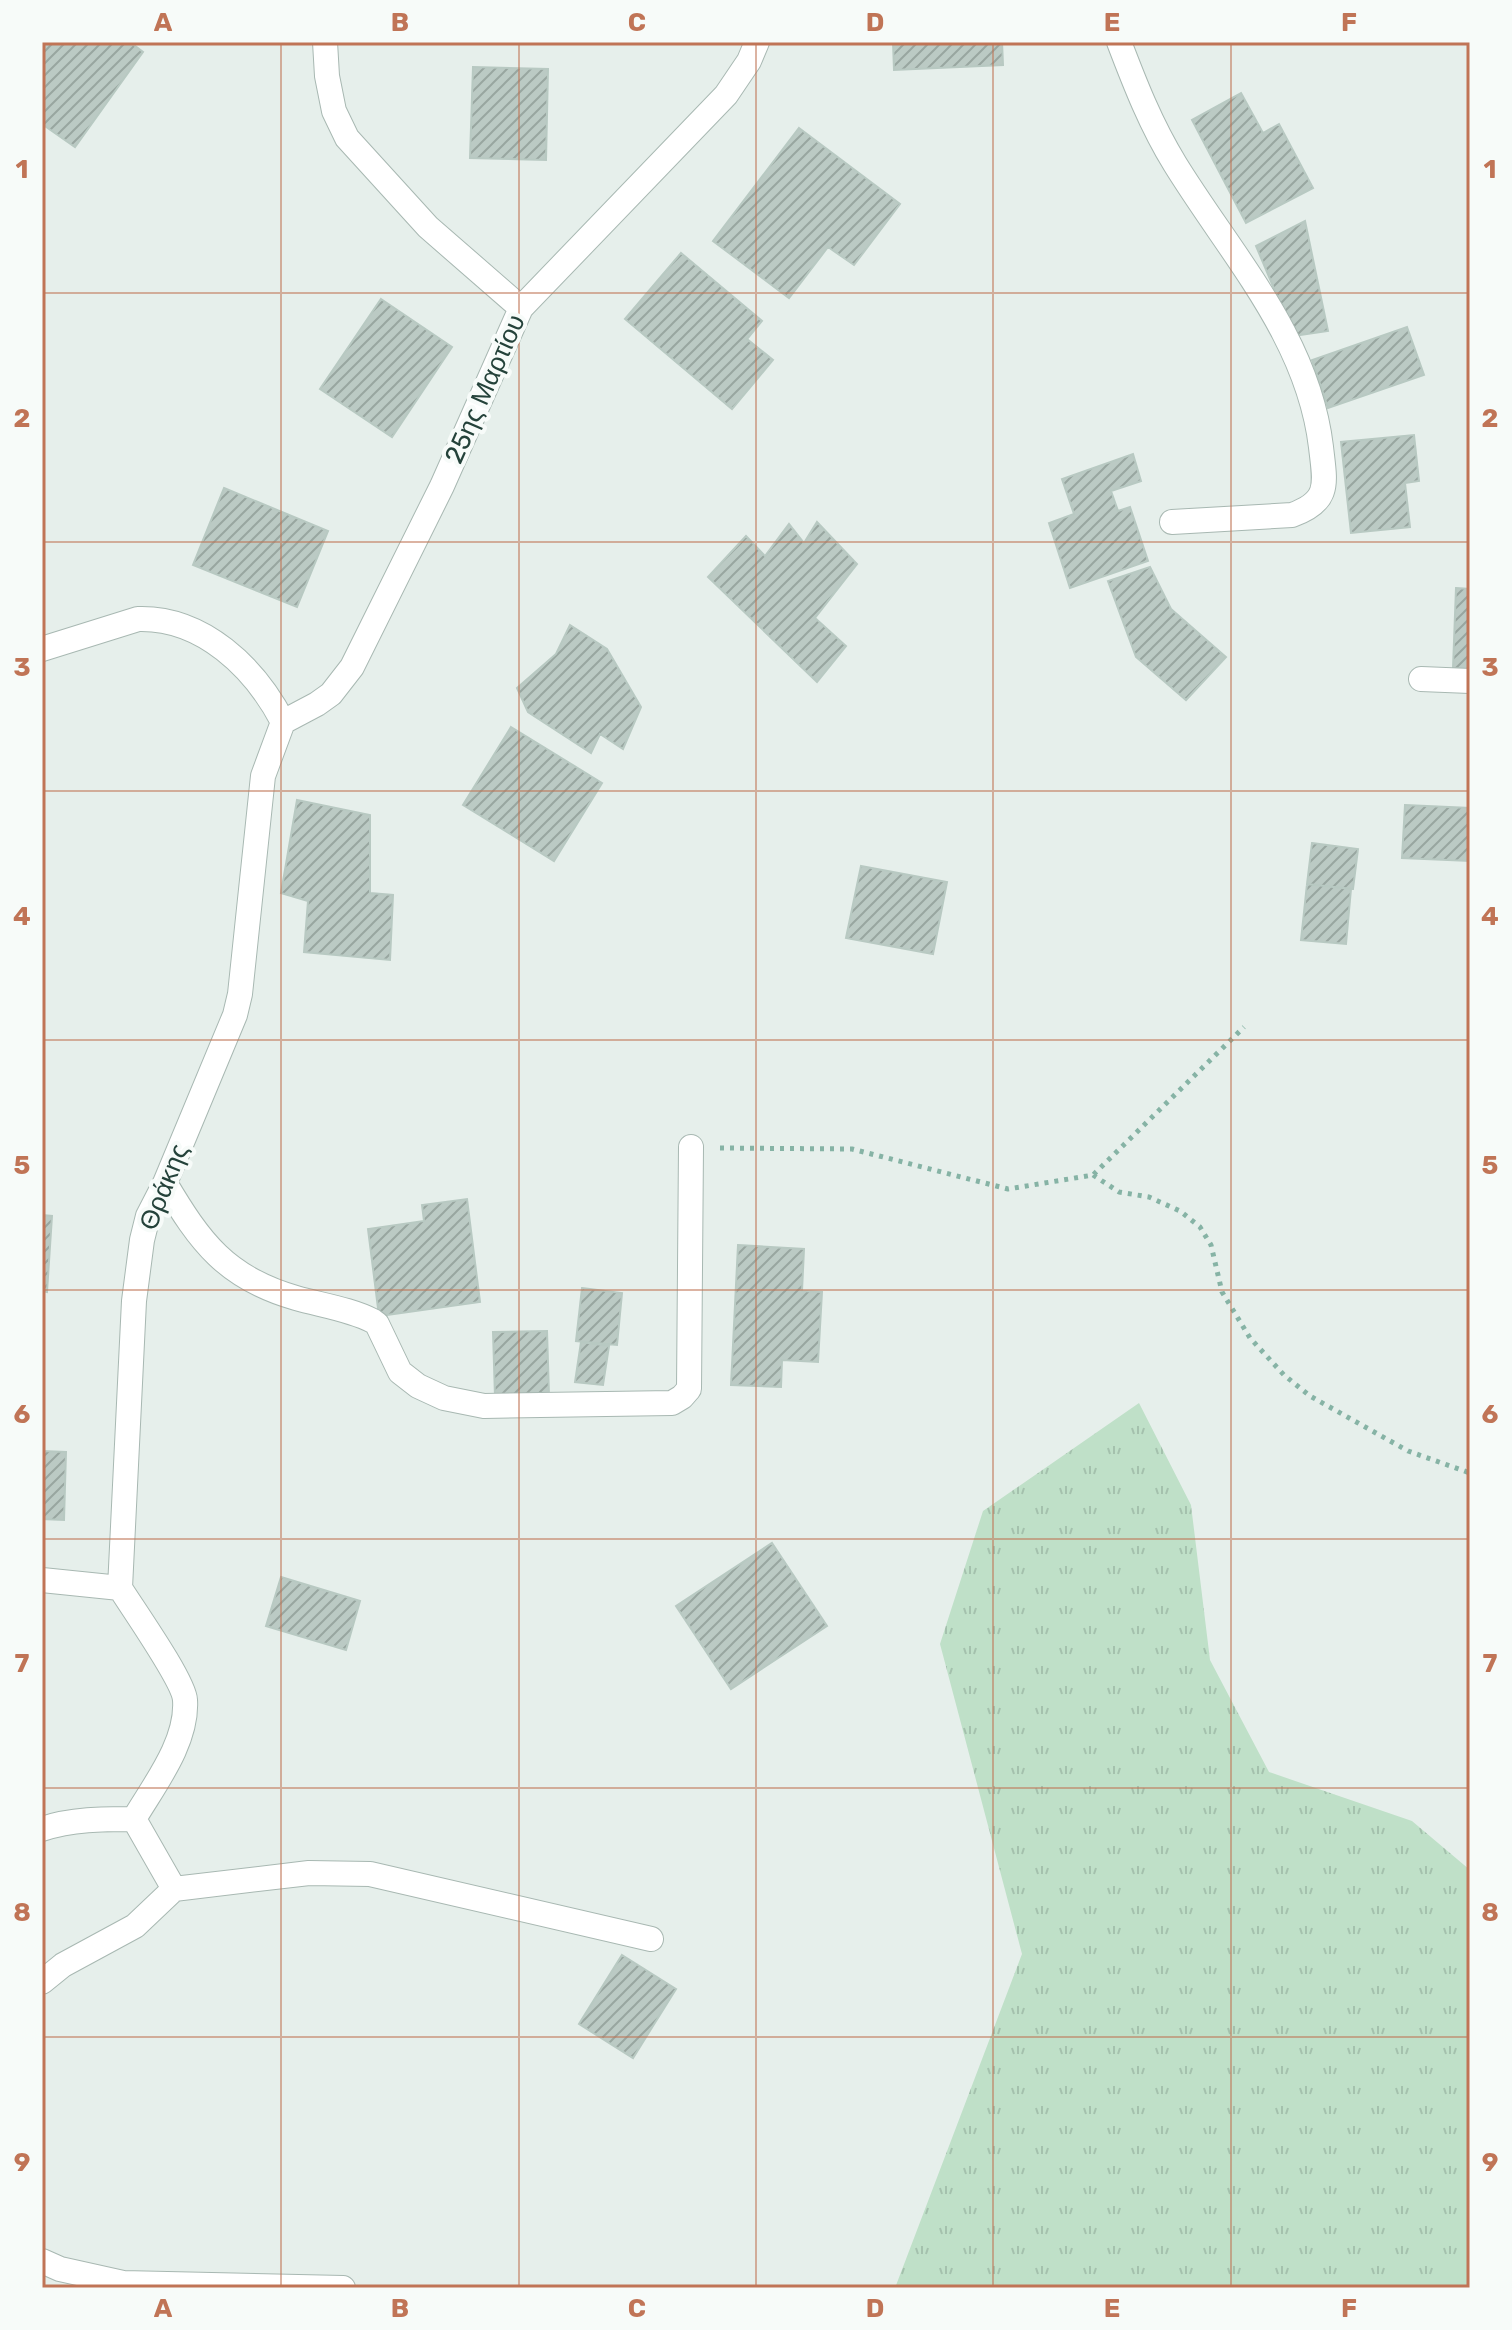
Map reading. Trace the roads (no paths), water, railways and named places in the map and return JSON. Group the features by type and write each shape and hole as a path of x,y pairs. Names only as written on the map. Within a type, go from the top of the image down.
{"street":[{"path":"325,42 327,76 334,111 347,138 428,227 521,308"},
{"name":"25ης Μαρτίου","path":"283,722 331,694 352,667 442,486 521,308 726,95 749,61 757,42"},
{"path":"1119,42 1143,105 1174,162 1275,314 1301,368 1318,426 1325,484 1320,497 1308,509 1292,515 1172,522"},
{"path":"42,649 138,619 153,618 180,626 219,645 239,662 264,689 283,722"},
{"path":"1421,679 1470,681"},
{"name":"Θράκης","path":"120,1588 138,1262 148,1216 165,1183 235,1015 240,994 263,776 283,722"},
{"path":"165,1183 193,1231 227,1264 251,1281 277,1293 373,1321 400,1372 418,1386 444,1398 484,1406 672,1403 689,1389 691,1147"},
{"path":"42,1580 120,1588 179,1681 186,1698 182,1728 134,1819"},
{"path":"42,1829 56,1824 134,1819"},
{"path":"134,1819 174,1889"},
{"path":"42,1982 63,1965 135,1926 174,1889 309,1873 370,1874 651,1939"},
{"path":"53,2273 123,2283 343,2288"}]}
